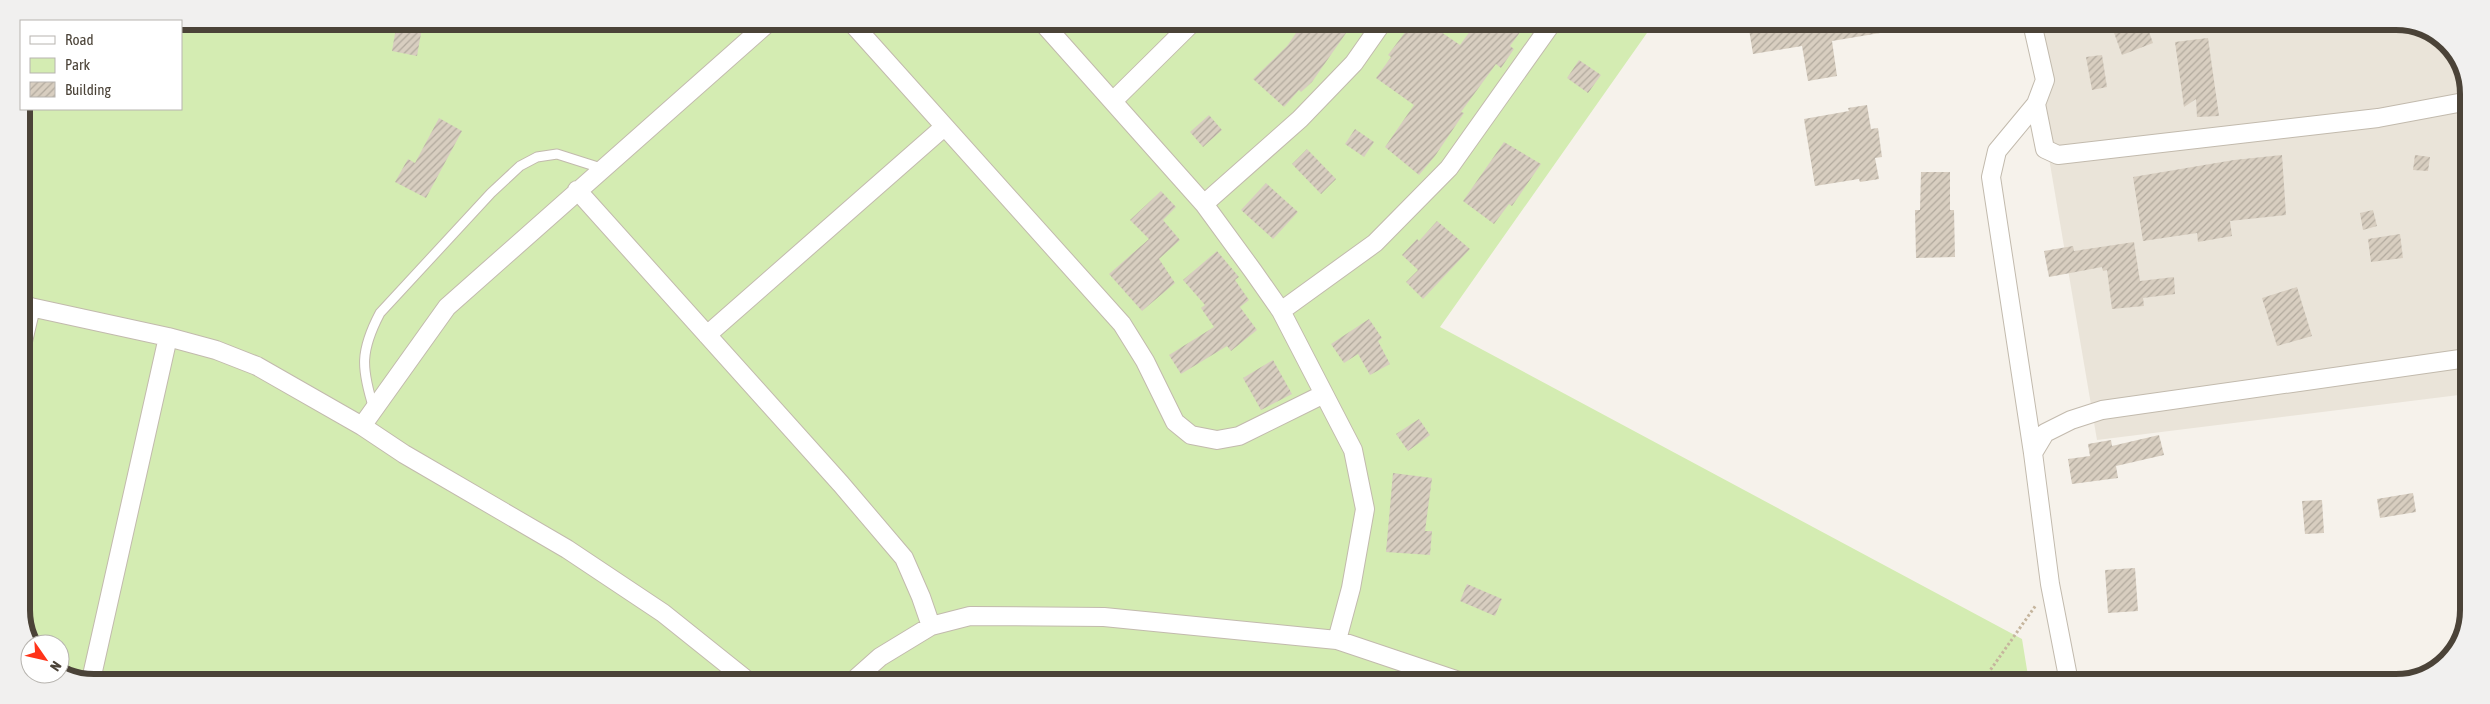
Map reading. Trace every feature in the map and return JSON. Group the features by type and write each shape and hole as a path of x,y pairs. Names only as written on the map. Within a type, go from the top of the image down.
{"street":[{"path":"362,426 447,307 760,30"},
{"path":"857,30 1122,324 1145,360 1175,422 1191,435 1217,440 1239,436 1324,394"},
{"path":"1049,30 1204,204 1281,311 1352,450 1365,509 1351,588 1337,640"},
{"path":"1113,101 1185,30"},
{"path":"1204,204 1300,119 1354,63 1377,30"},
{"path":"1281,311 1375,243 1449,168 1547,30"},
{"path":"2034,30 2045,80 2036,104 1997,151 1991,178 2033,453 2050,584 2067,674"},
{"path":"2036,104 2045,149 2058,155 2378,118 2460,103"},
{"path":"707,335 944,128"},
{"path":"578,190 841,484 904,558 922,596 931,626"},
{"path":"30,307 168,337 216,350 256,366 362,426 404,454 583,560 663,613 739,674"},
{"path":"92,674 168,337"},
{"path":"2033,453 2045,433 2071,420 2102,410 2460,359"},
{"path":"861,674 880,657 931,626 970,616 1104,617 1337,640 1438,674"}],"lane":[{"path":"374,410 367,386 364,356 369,335 376,320 380,313 491,193 520,166 537,157 557,154 602,168"}],"path":[{"path":"1988,674 2050,584"}],"shaded area":[{"path":"2027,30 2396,30 2420,35 2438,46 2455,70 2460,90 2460,395 2097,440"}],"green space":[{"path":"182,30 1649,30 1440,327 2022,639 2028,674 94,674 70,669 70,634 35,634 30,614 30,110 182,110"}],"building":[{"path":"396,30 422,30 417,56 392,51"},
{"path":"1298,30 1348,30 1312,82 1301,92 1299,90 1284,107 1253,79 1287,46"},
{"path":"1407,30 1438,30 1460,45 1471,30 1522,30 1510,46 1514,49 1501,68 1496,64 1461,112 1464,113 1435,156 1419,175 1385,147 1414,105 1376,78 1391,57 1388,55"},
{"path":"1749,30 1892,30 1832,41 1837,76 1808,81 1802,46 1753,54"},
{"path":"2113,30 2148,30 2153,43 2122,55"},
{"path":"2208,38 2219,116 2197,117 2196,99 2184,107 2175,42"},
{"path":"2102,55 2107,87 2092,90 2086,57"},
{"path":"1579,60 1601,75 1588,93 1567,78"},
{"path":"1867,105 1871,129 1878,128 1882,157 1875,158 1879,179 1860,182 1859,179 1815,186 1804,119 1849,111 1848,108"},
{"path":"1209,115 1222,130 1203,147 1190,132"},
{"path":"439,118 462,131 426,198 395,182 408,159 415,163"},
{"path":"1355,129 1374,142 1364,157 1345,144"},
{"path":"1504,142 1541,164 1512,206 1509,204 1494,224 1463,201"},
{"path":"1307,149 1336,179 1321,194 1292,164"},
{"path":"2282,155 2286,215 2230,221 2232,236 2198,242 2197,233 2143,241 2133,177 2234,160"},
{"path":"2415,155 2430,157 2428,171 2413,170"},
{"path":"1921,172 1950,172 1950,210 1954,210 1955,257 1916,258 1915,210 1920,210"},
{"path":"1266,183 1298,212 1273,239 1241,210"},
{"path":"1161,191 1176,207 1163,220 1180,240 1159,259 1175,283 1142,311 1109,274 1149,239 1130,220"},
{"path":"2373,210 2377,226 2363,230 2360,213"},
{"path":"1437,221 1470,249 1423,299 1406,282 1418,270 1402,255 1417,239 1419,241"},
{"path":"2400,234 2403,258 2371,262 2368,239"},
{"path":"2134,242 2140,281 2174,277 2175,294 2143,298 2144,306 2112,309 2107,270 2103,271 2102,267 2049,277 2044,251 2073,246 2074,251"},
{"path":"1217,251 1239,277 1235,280 1249,300 1240,307 1257,330 1231,351 1227,346 1181,374 1169,355 1214,327 1201,308 1205,305 1183,280"},
{"path":"2297,287 2312,336 2277,346 2262,298"},
{"path":"1369,319 1382,338 1378,341 1390,364 1370,375 1358,354 1344,363 1331,344"},
{"path":"1273,360 1292,394 1261,410 1243,378"},
{"path":"1419,419 1430,435 1408,451 1396,434"},
{"path":"2159,435 2164,455 2116,466 2118,478 2072,484 2068,459 2090,456 2088,444 2111,440 2112,446"},
{"path":"1393,473 1432,478 1425,531 1432,531 1430,555 1386,552"},
{"path":"2413,493 2416,512 2380,518 2377,499"},
{"path":"2322,500 2324,533 2305,534 2302,501"},
{"path":"2135,568 2138,611 2108,613 2105,570"},
{"path":"1467,584 1502,599 1495,616 1460,601"}]}
